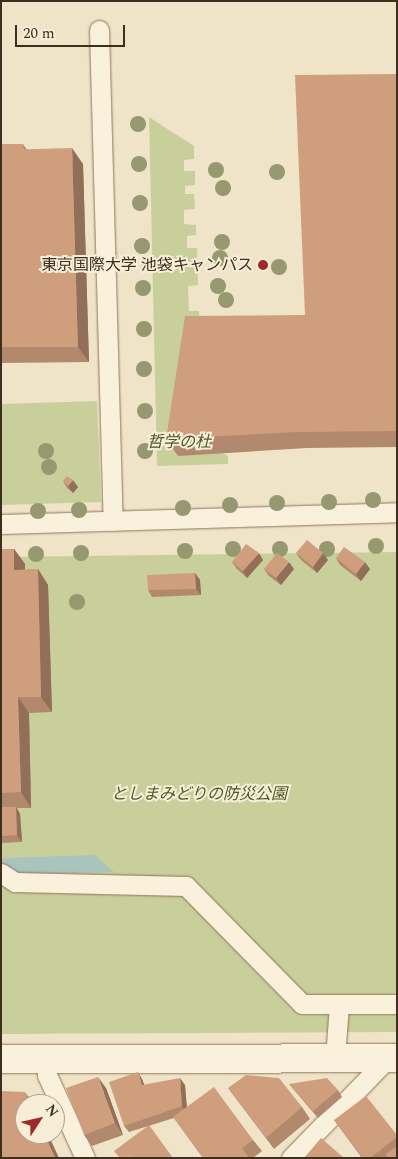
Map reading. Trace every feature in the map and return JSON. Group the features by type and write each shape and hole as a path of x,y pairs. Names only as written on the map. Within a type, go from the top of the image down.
{"street":[{"path":"1,1059 392,1058"}],"lane":[{"path":"99,30 113,521"},
{"path":"1,524 397,512"},
{"path":"1,873 15,882 186,886 302,1004 397,1004"},
{"path":"335,1058 338,1005"},
{"path":"291,1158 392,1058"},
{"path":"46,1060 47,1076 85,1158"}],"green space":[{"name":"哲学の杜","path":"149,117 194,146 194,159 184,160 184,171 195,171 195,185 185,186 185,194 194,194 195,209 184,210 184,224 196,225 196,235 187,236 187,248 197,248 198,285 188,286 189,311 199,311 202,440 228,456 228,464 157,466"},
{"path":"97,401 101,502 1,505 1,404"},
{"name":"としまみどりの防災公園","path":"397,552 397,1032 1,1034 1,557"}],"water":[{"path":"95,855 114,872 18,874 1,861 1,858"}],"building":[{"path":"397,74 397,431 296,432 166,439 185,316 305,315 295,75"},
{"path":"1,144 23,144 24,150 1,150"},
{"path":"72,148 78,347 1,347 1,150"},
{"path":"67,476 73,480 68,486 63,481"},
{"path":"307,540 323,553 313,567 296,553"},
{"path":"246,544 259,553 243,571 232,562"},
{"path":"344,547 365,562 356,574 336,558"},
{"path":"1,549 14,549 14,570 38,569 41,697 18,697 21,792 1,793"},
{"path":"277,553 289,562 276,578 264,569"},
{"path":"195,573 196,589 148,590 147,575"},
{"path":"1,807 16,807 17,835 1,836"},
{"path":"138,1072 142,1085 180,1078 182,1106 124,1126 109,1082"},
{"path":"246,1075 279,1078 302,1107 266,1138 228,1088"},
{"path":"98,1077 115,1123 84,1135 66,1088"},
{"path":"327,1078 338,1090 313,1111 289,1084"},
{"path":"214,1087 253,1140 242,1148 248,1156 246,1158 203,1158 173,1117"},
{"path":"1,1091 25,1092 26,1094 15,1094 15,1144 49,1144 55,1158 1,1158"},
{"path":"366,1096 397,1135 397,1137 370,1158 363,1158 334,1120"},
{"path":"149,1125 173,1158 131,1158 129,1155 125,1158 120,1158 114,1151"},
{"path":"321,1138 344,1158 304,1158"},
{"path":"397,1146 397,1158 388,1158 386,1154"}],"place":[{"name":"東京国際大学 池袋キャンパス","path":"263,265"}]}
